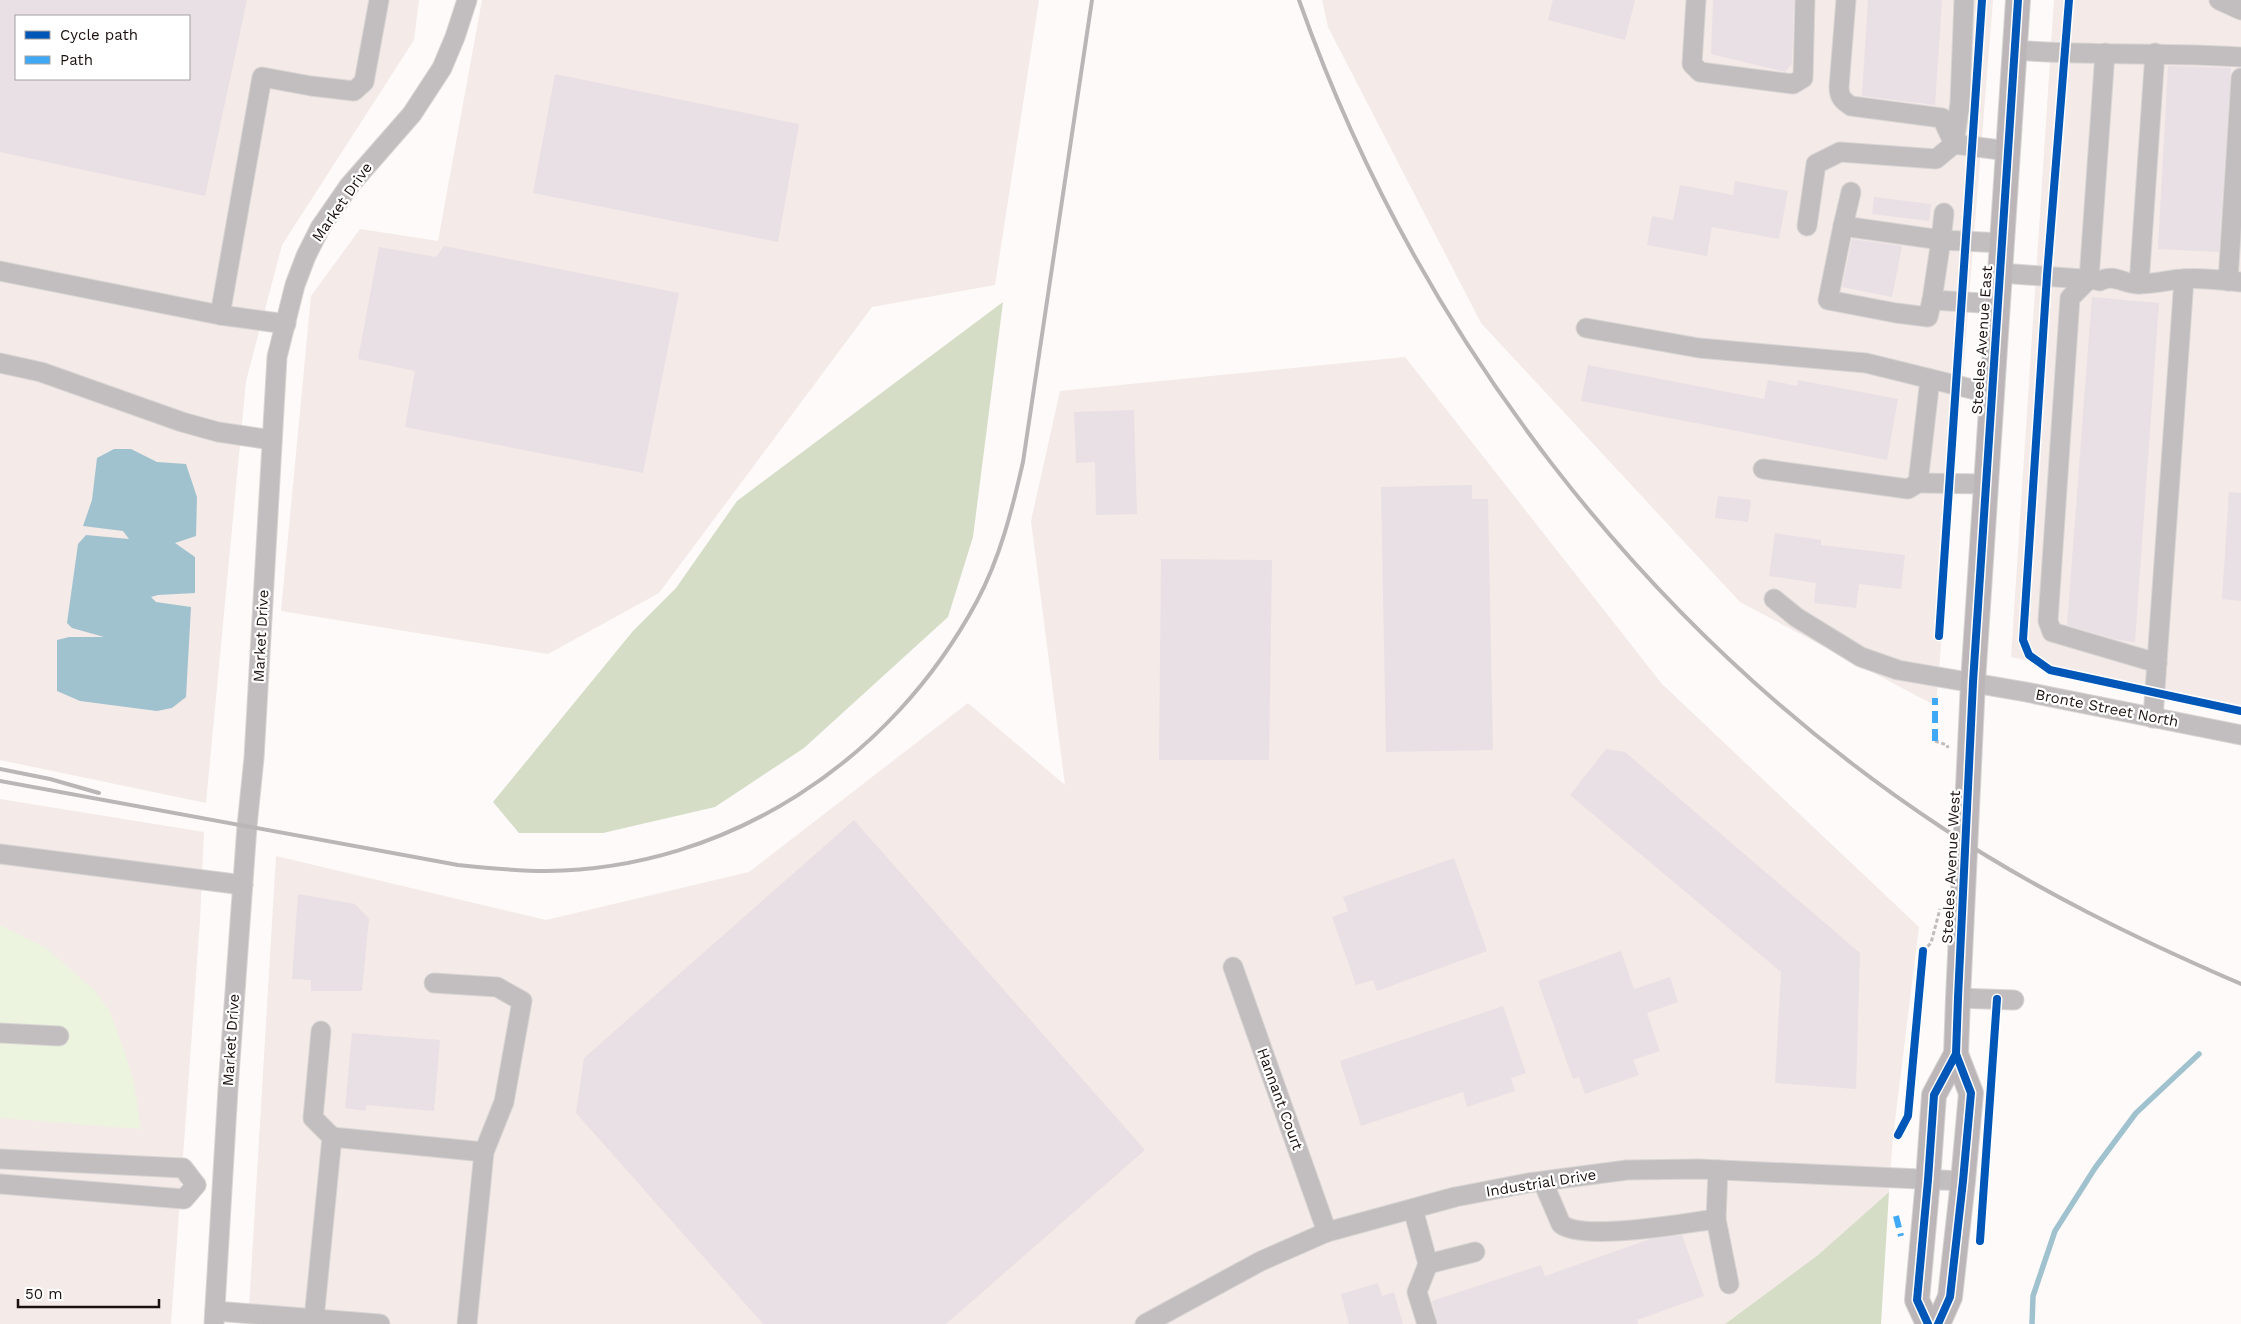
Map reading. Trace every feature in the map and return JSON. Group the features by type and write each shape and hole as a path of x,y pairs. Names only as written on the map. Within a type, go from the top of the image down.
{"main road":[{"name":"Steeles Avenue East","path":"1973,682 2018,0"},
{"name":"Steeles Avenue West","path":"1938,1324 1950,1296 1971,1093 1956,1054 1973,682"},
{"name":"Steeles Avenue West","path":"1928,1324 1917,1300 1934,1095 1956,1054"}],"street":[{"path":"220,315 262,76 311,86 354,91 364,82 379,0"},
{"name":"Market Drive","path":"214,1317 242,886 254,758 277,357 295,285 306,256 320,228 350,186 412,114 442,68 455,37 466,0"},
{"path":"1696,0 1692,64 1700,72 1793,84 1803,78 1805,0"},
{"path":"1846,0 1839,87 1839,95 1844,102 1851,106 1942,118 1954,144"},
{"path":"1807,226 1816,164 1840,152 1936,159 1954,144 1960,103 1964,0"},
{"path":"2219,0 2241,10"},
{"path":"2015,50 2066,54 2155,53 2241,57"},
{"path":"2133,284 2155,53"},
{"path":"2095,280 2105,54"},
{"path":"2000,273 2095,280 2106,286 2120,287 2184,279 2235,281 2241,78"},
{"path":"1954,144 2008,151"},
{"path":"1851,192 1828,300 1928,317 1944,213"},
{"path":"1843,226 1941,240 2003,243"},
{"path":"0,272 220,315 286,324"},
{"path":"2153,718 2184,279"},
{"path":"2095,280 2070,298 2048,621 2052,632 2157,663"},
{"path":"1932,300 1999,304"},
{"path":"1586,328 1700,348 1866,362 1992,394"},
{"path":"0,363 46,373 218,432 272,440"},
{"path":"1918,483 1930,379"},
{"path":"1763,469 1908,489 1918,483 1986,484"},
{"name":"Bronte Street North","path":"1774,599 1796,617 1861,657 1898,670 1973,682 2241,735"},
{"path":"0,854 242,886"},
{"name":"Hannant Court","path":"1233,966 1327,1232"},
{"path":"434,984 497,987 522,1000 504,1102 484,1152 467,1324"},
{"path":"1958,998 2014,1000"},
{"path":"321,1031 313,1118 332,1137 484,1152"},
{"path":"0,1033 59,1036"},
{"path":"314,1319 332,1137"},
{"path":"0,1159 183,1168 196,1186"},
{"name":"Industrial Drive","path":"1145,1324 1261,1261 1327,1232 1455,1197 1627,1170 1718,1170 1963,1181"},
{"path":"1718,1170 1716,1219 1729,1284"},
{"path":"1543,1182 1561,1224 1566,1229 1575,1231 1605,1232 1716,1219"},
{"path":"0,1184 184,1199 196,1186 222,1187"},
{"path":"1413,1209 1428,1264 1417,1292 1427,1324"},
{"path":"1428,1264 1475,1252"},
{"path":"214,1317 314,1319 380,1324"}],"shaded area":[{"path":"0,0 419,0 414,40 282,245 246,381 206,803 0,760"},
{"path":"482,0 1039,0 995,285 872,307 659,593 548,654 281,611 311,296 360,229 438,241"},
{"path":"1322,0 1993,0 1936,706 1740,602 1481,323 1328,27"},
{"path":"2054,0 2241,0 2241,708 2011,657"},
{"path":"1405,357 1662,684 1919,927 1893,1137 1889,1192 1818,1255 1725,1324 248,1324 276,856 546,920 749,872 968,703 1065,785 1031,521 1060,391"},
{"path":"0,799 204,832 200,920 171,1324 0,1324"}],"green space":[{"path":"1003,302 973,537 948,617 804,748 715,807 603,833 519,833 493,802 633,631 676,588 737,501"},
{"path":"0,925 46,948 95,991 109,1010 134,1083 141,1129 0,1118"},
{"path":"1889,1192 1881,1324 1725,1324 1818,1255"}],"water":[{"path":"114,449 131,449 157,462 186,464 197,497 196,536 175,543 195,557 195,593 151,597 156,602 191,607 186,697 172,708 157,711 80,701 57,691 57,640 69,637 104,637 72,628 67,623 78,544 86,535 129,539 123,531 83,526 92,500 97,458"}],"building":[{"path":"0,0 247,0 205,196 0,152"},
{"path":"1553,0 1635,0 1625,40 1548,20"},
{"path":"1713,0 1794,0 1792,64 1785,72 1711,54"},
{"path":"1868,0 1942,0 1935,105 1862,96"},
{"path":"2168,66 2231,68 2219,252 2158,249"},
{"path":"555,74 799,124 778,242 533,193"},
{"path":"1735,181 1788,191 1779,239 1712,227 1707,256 1647,245 1652,216 1673,220 1680,185 1733,195"},
{"path":"1874,197 1931,204 1929,221 1872,214"},
{"path":"1852,239 1902,246 1892,297 1842,287"},
{"path":"444,246 679,293 643,473 405,427 415,371 358,359 379,247 436,257"},
{"path":"2092,297 2159,303 2135,642 2118,640 2067,625"},
{"path":"1588,365 1764,399 1768,380 1797,386 1798,380 1898,399 1887,460 1581,401"},
{"path":"1134,410 1137,514 1096,515 1095,462 1076,463 1074,412"},
{"path":"1472,485 1472,499 1488,499 1493,750 1386,752 1381,487"},
{"path":"2229,492 2241,493 2241,601 2222,599"},
{"path":"1718,496 1751,500 1748,522 1715,518"},
{"path":"1775,533 1821,540 1821,545 1905,555 1901,589 1859,584 1856,608 1814,603 1816,583 1769,576"},
{"path":"1161,559 1272,560 1269,760 1159,760"},
{"path":"1606,749 1625,752 1860,953 1856,1089 1775,1083 1781,972 1570,795"},
{"path":"854,820 1145,1150 946,1324 763,1324 576,1113 584,1058"},
{"path":"1454,858 1487,951 1377,991 1373,980 1356,985 1332,917 1348,911 1343,897"},
{"path":"298,894 355,904 369,919 362,991 311,991 311,980 292,979"},
{"path":"1621,951 1634,989 1670,977 1678,1002 1647,1013 1660,1051 1633,1060 1639,1075 1585,1094 1579,1077 1573,1079 1538,981"},
{"path":"1503,1006 1526,1073 1511,1078 1515,1091 1467,1107 1463,1092 1361,1126 1340,1061"},
{"path":"352,1033 440,1040 434,1111 367,1105 365,1111 345,1108"},
{"path":"1682,1235 1704,1296 1637,1320 1638,1324 1438,1324 1432,1301 1541,1265 1545,1276 1650,1239"},
{"path":"1378,1283 1382,1296 1394,1292 1403,1324 1349,1324 1341,1294"}],"waterway":[{"path":"2032,1324 2033,1296 2055,1231 2095,1168 2136,1113 2199,1054"}],"railway":[{"path":"0,781 458,865 535,871 614,865 679,850 740,827 798,795 852,756 900,710 942,658 977,601 999,551 1010,516 1023,462 1092,0"},
{"path":"1299,0 1348,124 1407,243 1476,357 1553,466 1639,568 1732,662 1833,749 1941,827 2013,872 2088,912 2241,984"},
{"path":"0,769 50,779 99,793"}],"marked path":[{"path":"1935,698 1935,741"},
{"path":"1896,1216 1901,1236"}],"cycle path":[{"path":"1939,636 1982,0"},
{"path":"1938,1324 1950,1297 1971,1093 1956,1054 1958,998 1973,682 2018,0"},
{"path":"2069,0 2047,275 2023,640 2029,655 2050,670 2241,711"},
{"path":"1898,1135 1908,1116 1923,951"},
{"path":"1980,1241 1997,999"},
{"path":"1928,1324 1917,1300 1934,1095 1956,1054"}]}
